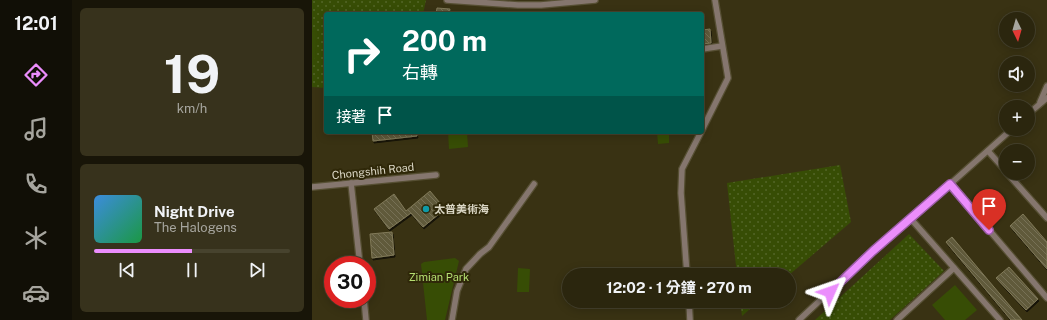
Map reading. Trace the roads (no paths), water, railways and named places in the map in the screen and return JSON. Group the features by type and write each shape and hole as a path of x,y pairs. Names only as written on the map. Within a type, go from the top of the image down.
{"street":[{"path":"447,0 485,4 541,5 595,0"},
{"path":"704,125 728,78 715,0"},
{"path":"704,49 722,46"},
{"path":"1039,104 1047,86"},
{"path":"1035,108 1047,98"},
{"path":"686,268 681,193 682,169 700,134"},
{"path":"799,320 873,251 1004,136"},
{"path":"988,151 999,163"},
{"name":"Chongshih Road","path":"312,187 436,175"},
{"path":"1014,180 1047,218"},
{"path":"351,183 359,256"},
{"path":"452,320 457,291 466,269 489,247 534,184"},
{"path":"950,184 1047,298"},
{"path":"911,219 1000,320"},
{"path":"897,320 954,268"},
{"path":"365,308 366,320"},
{"path":"689,308 690,320"}],"place":[{"name":"太普美術海","path":"426,209"}],"park label":[{"name":"Zimian Park","path":"439,277"}]}
